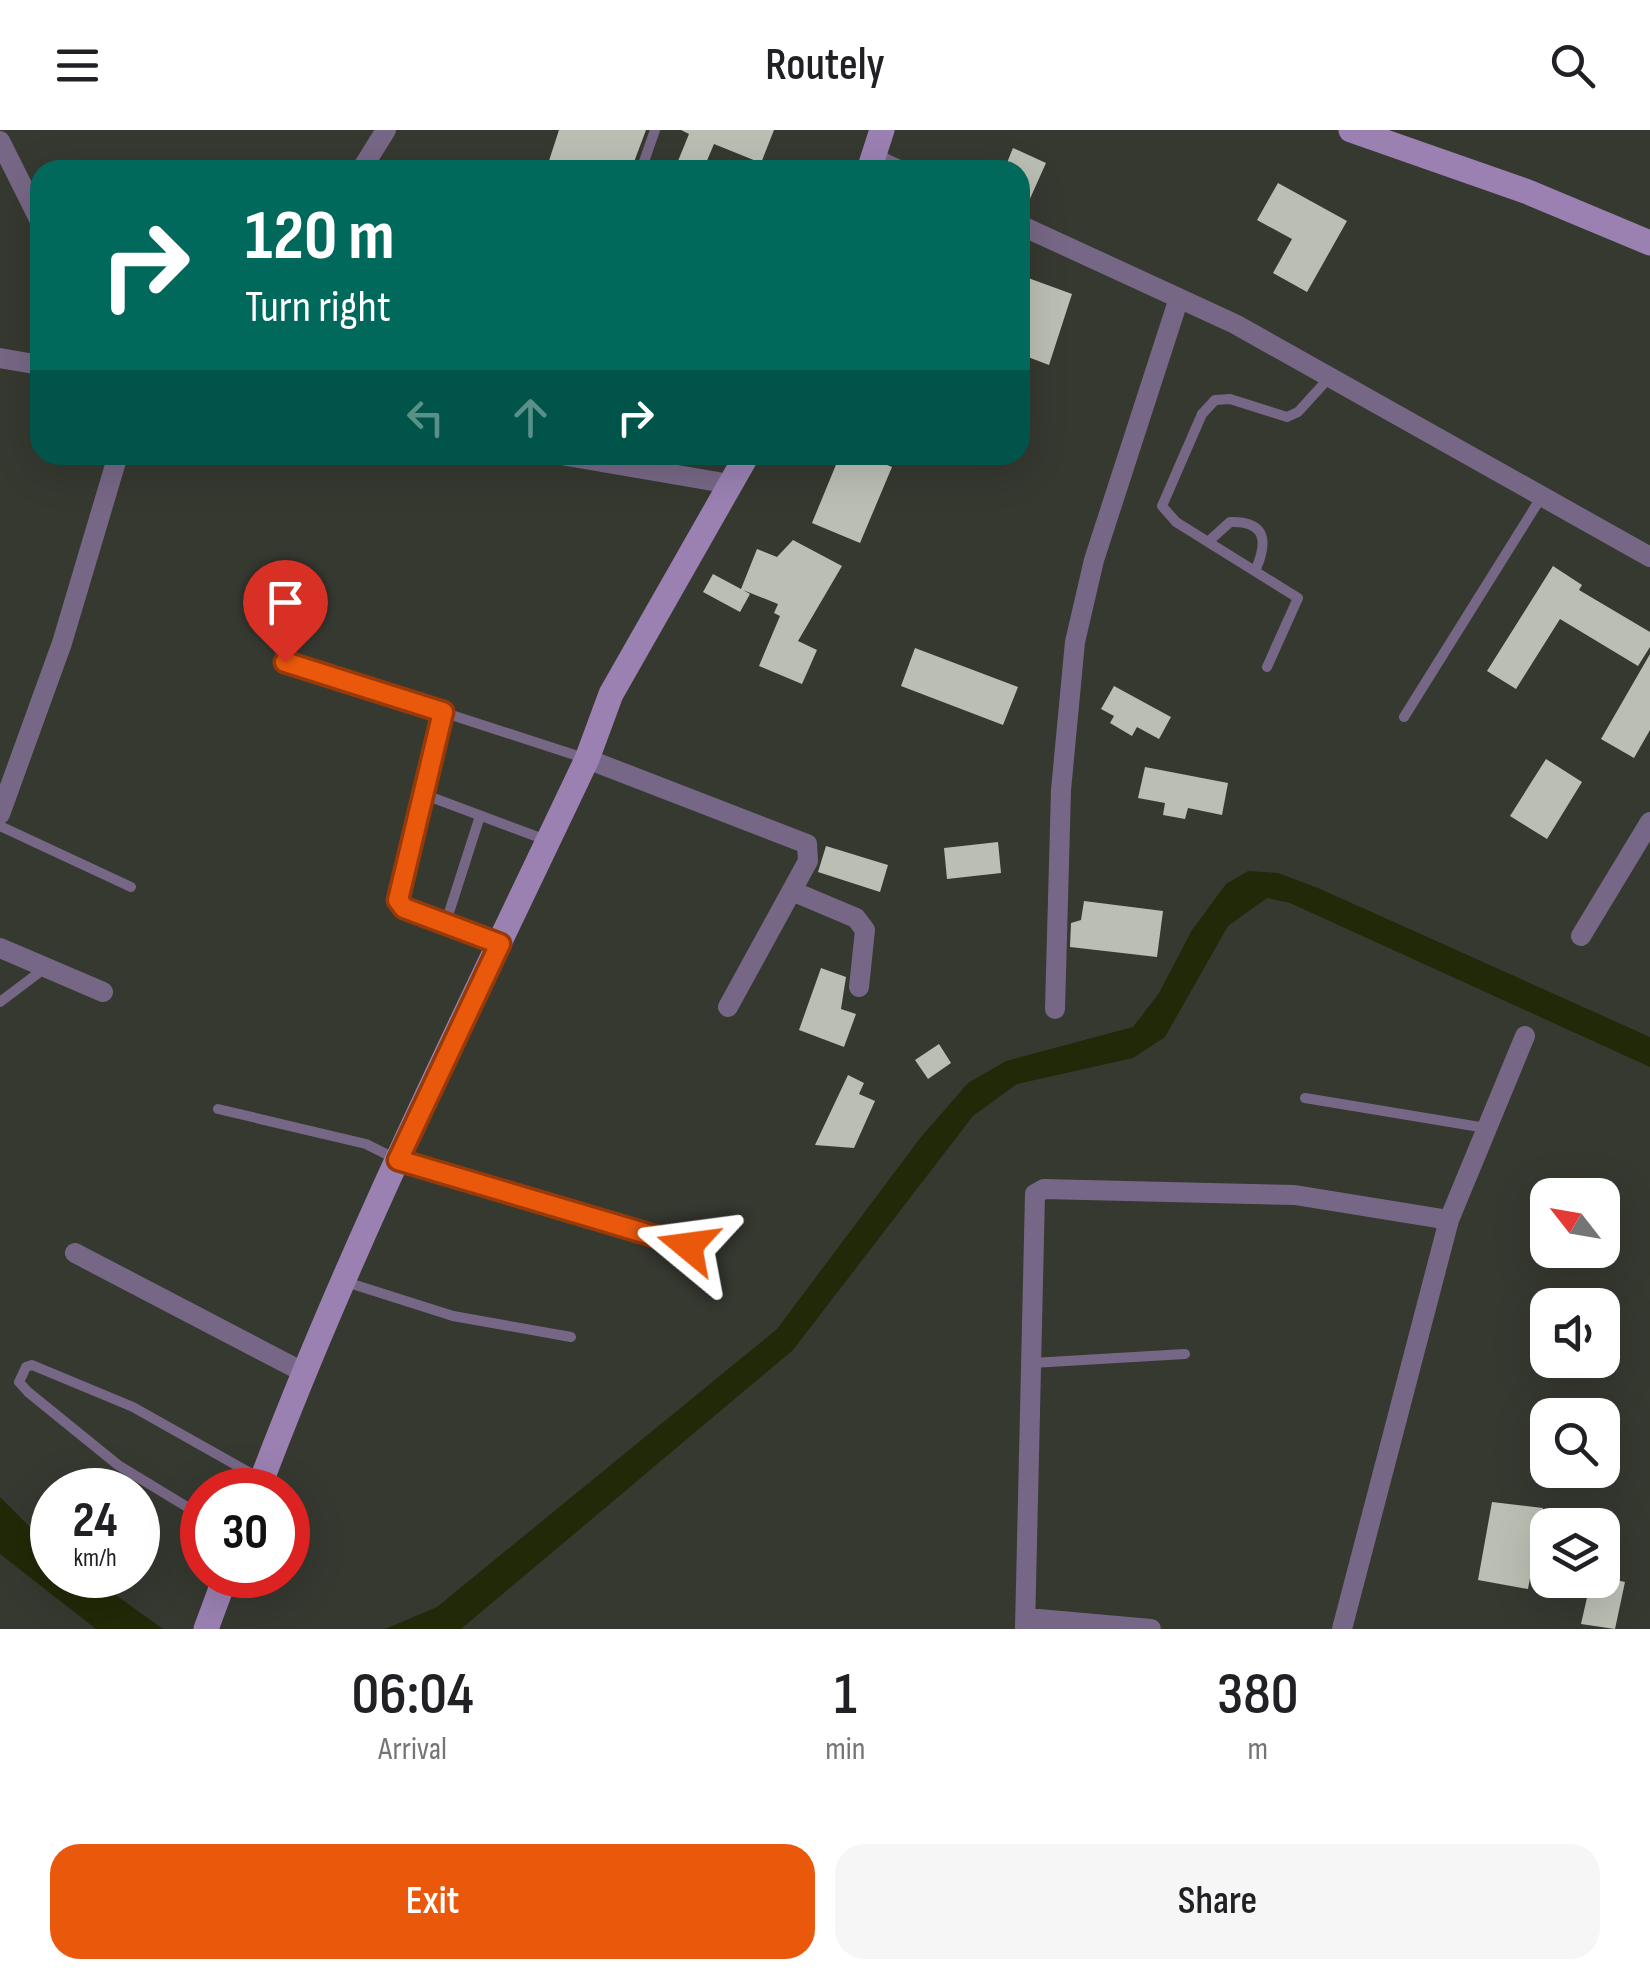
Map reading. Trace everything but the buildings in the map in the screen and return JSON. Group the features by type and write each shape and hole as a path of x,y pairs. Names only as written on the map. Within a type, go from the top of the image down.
{"street":[{"path":"368,160 386,130"},
{"path":"872,160 882,130"},
{"path":"1351,130 1528,192 1650,242"},
{"path":"0,141 30,201"},
{"path":"1030,230 1178,298 1330,377 1650,557"},
{"path":"1056,1009 1060,790 1075,642 1094,560 1178,298"},
{"path":"0,358 30,364"},
{"path":"0,814 62,643 115,465"},
{"path":"619,465 730,484"},
{"path":"266,1468 303,1372 587,759 610,694 741,465"},
{"path":"587,759 807,844 808,860 728,1007"},
{"path":"1582,936 1650,822"},
{"path":"792,890 856,918 865,930 859,987"},
{"path":"0,948 103,992"},
{"path":"1342,1629 1449,1220 1525,1036"},
{"path":"398,1160 688,1246"},
{"path":"1150,1629 1026,1623 1032,1206 1036,1194 1044,1189 1295,1195 1449,1220"},
{"path":"75,1253 303,1372"},
{"path":"208,1622 217,1598"}],"lane":[{"path":"644,160 655,130"},
{"path":"1268,667 1298,598 1167,516 1162,506 1202,414 1215,400 1230,399 1286,417 1298,412 1330,377"},
{"path":"1404,717 1542,496"},
{"path":"1209,542 1230,522 1255,526 1264,534 1266,547 1256,569"},
{"path":"285,662 587,759"},
{"path":"443,712 420,794 398,900 404,908 500,944"},
{"path":"420,794 548,841"},
{"path":"445,924 480,816"},
{"path":"0,826 131,887"},
{"path":"0,1002 46,968"},
{"path":"1305,1098 1487,1128"},
{"path":"218,1109 366,1144 398,1160"},
{"path":"346,1282 453,1316 571,1337"},
{"path":"1032,1363 1184,1354"},
{"path":"180,1503 118,1465 22,1386 22,1371 32,1365 133,1407 232,1468"}],"shaded area":[{"path":"1248,871 1278,873 1318,888 1650,1037 1650,1067 1290,903 1267,898 1228,926 1165,1037 1133,1058 1017,1084 973,1116 793,1350 461,1629 385,1629 437,1607 777,1329 921,1137 968,1083 1006,1061 1133,1027 1159,993 1192,930 1226,884"},
{"path":"0,1497 30,1527 30,1577 0,1554"},
{"path":"56,1598 120,1598 163,1629 96,1629"}],"route":[{"path":"285,662 443,712 398,900 404,908 500,944 398,1160 688,1246"}]}
